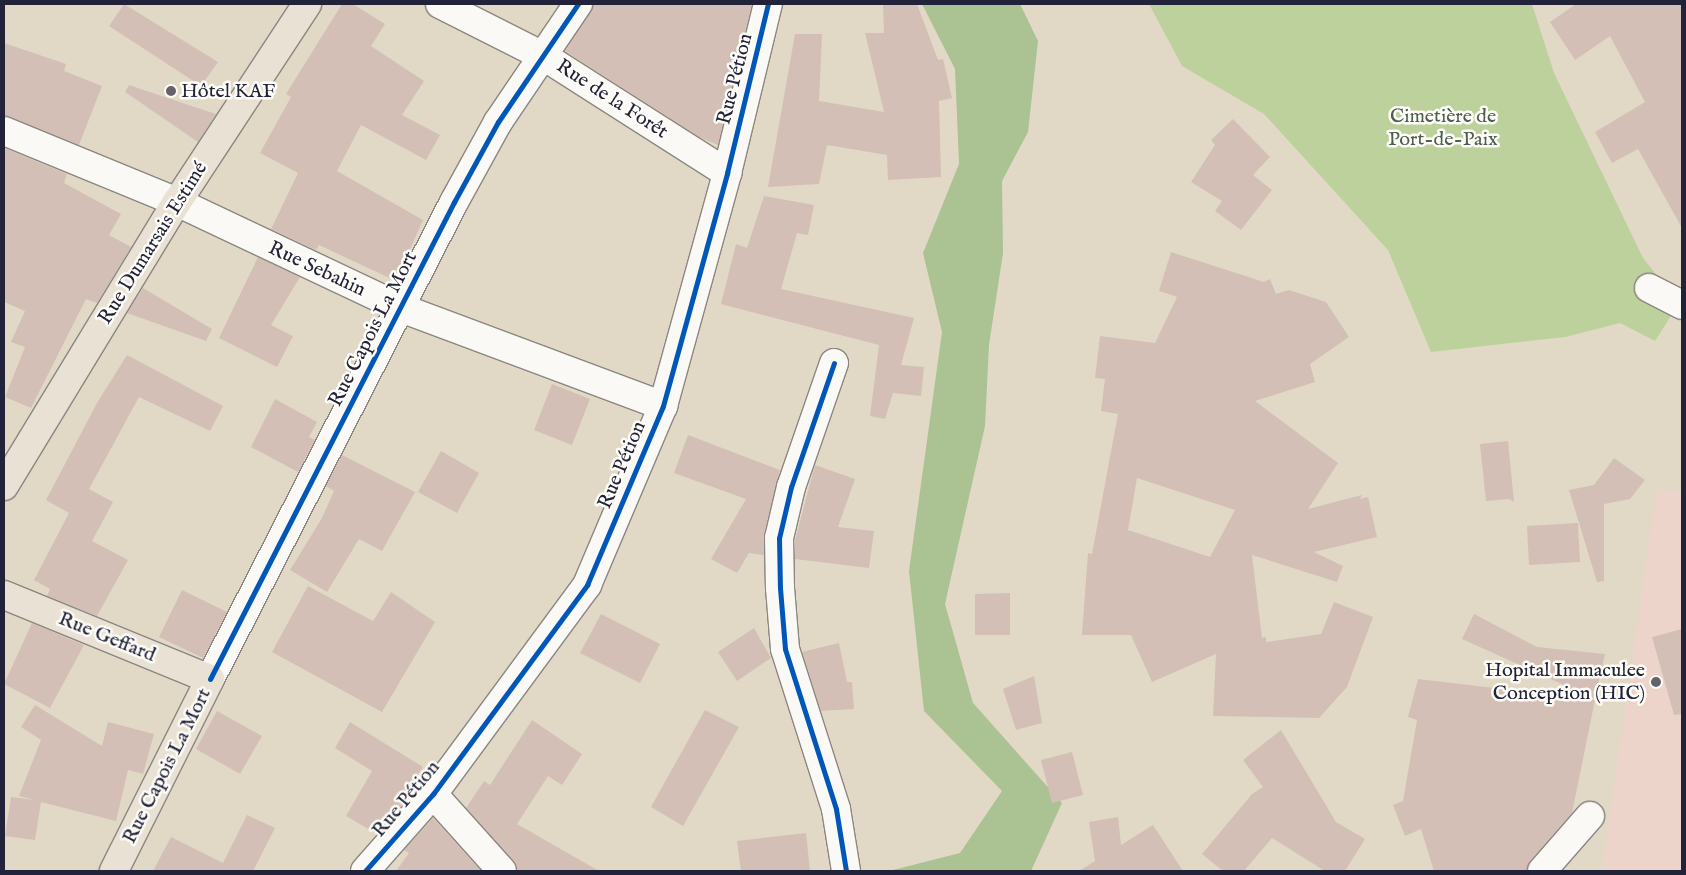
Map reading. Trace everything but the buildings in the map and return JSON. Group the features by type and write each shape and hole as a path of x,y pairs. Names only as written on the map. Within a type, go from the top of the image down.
{"main road":[{"name":"Rue Dumarsais Estimé","path":"4,486 177,202 307,4"},
{"name":"Rue Geffard","path":"4,595 210,679"},
{"name":"Rue Capois La Mort","path":"114,871 210,679"}],"street":[{"name":"Rue de la Forêt","path":"440,4 546,57 727,173"},
{"name":"Rue Capois La Mort","path":"210,679 498,122 546,57 578,4"},
{"name":"Rue Pétion","path":"365,871 433,794 586,585 664,406 727,173 768,4"},
{"name":"Rue Sebahin","path":"4,131 177,202 401,308 664,406"},
{"path":"1649,288 1682,305"},
{"path":"834,363 790,487 779,538 780,588 785,648 836,809 846,871"},
{"path":"433,794 502,871"},
{"path":"1542,871 1590,816"}],"shaded area":[{"name":"Hopital Immaculee Conception (HIC)","path":"1657,489 1682,493 1682,871 1602,871"}],"green space":[{"path":"922,4 1020,4 1038,41 1028,132 1002,181 1003,253 989,345 985,426 945,604 973,703 1062,803 1031,871 893,870 960,853 1002,791 924,711 909,571 942,332 923,253 959,164 955,69"},
{"name":"Cimetière de Port-de-Paix","path":"1149,4 1532,4 1554,73 1643,258 1679,303 1655,341 1620,323 1565,337 1431,352 1388,250 1264,114 1182,66"}],"cycle path":[{"path":"210,679 454,202 498,122 578,4"},
{"path":"365,871 433,794 587,585 663,406 727,173 768,4"},
{"path":"834,363 791,487 779,538 780,588 785,649 836,809 846,871"}],"place":[{"name":"Hôtel KAF","path":"171,91"},
{"name":"Hopital Immaculee Conception (HIC)","path":"1656,682"}]}
